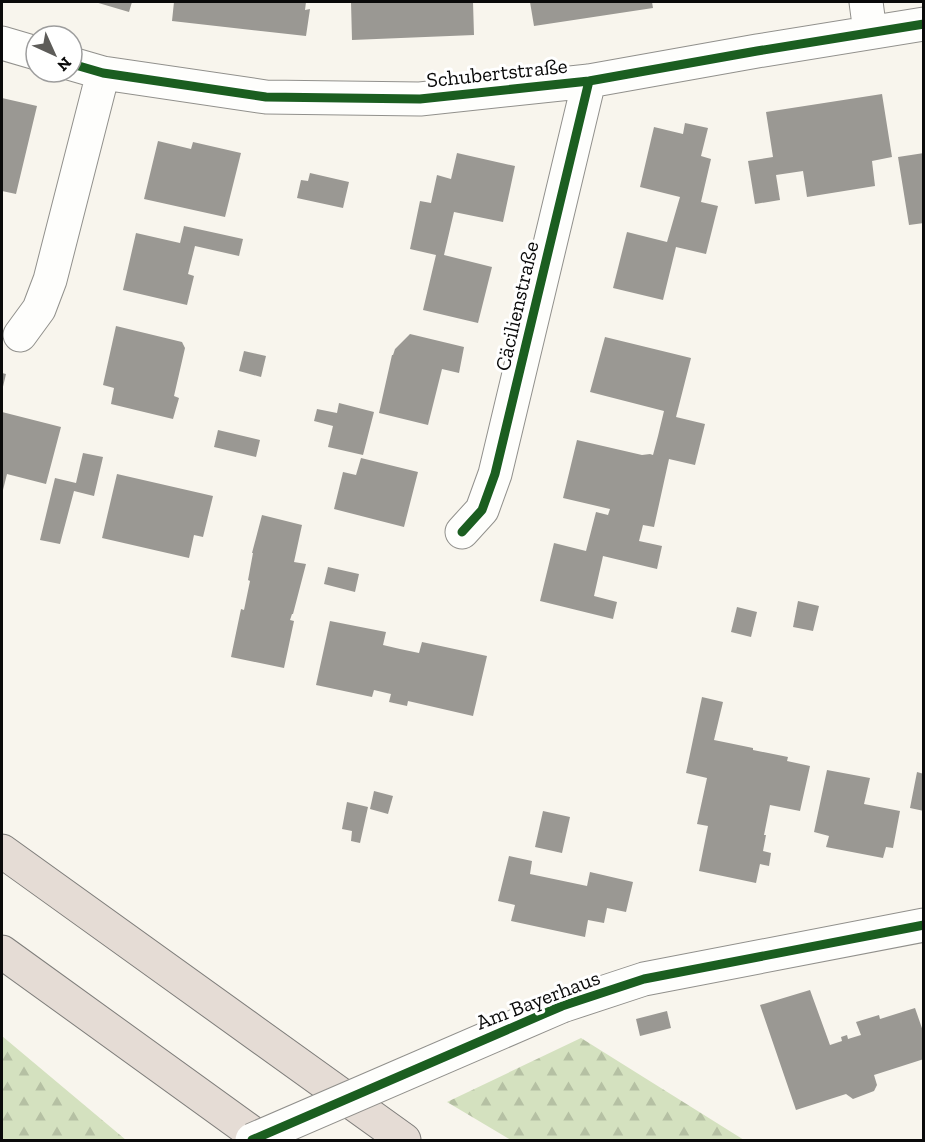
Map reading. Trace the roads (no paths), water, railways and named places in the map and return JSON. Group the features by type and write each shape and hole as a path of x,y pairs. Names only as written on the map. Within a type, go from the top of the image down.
{"highway":[{"path":"2,851 404,1140"},
{"path":"2,952 262,1140"}],"street":[{"name":"Schubertstraße","path":"84,67 104,73 266,97 420,99 589,81 868,17 924,24"},
{"path":"2,43 24,49"},
{"path":"20,335 39,309 50,280 104,73"},
{"name":"Cäcilienstraße","path":"462,532 482,510 495,474 589,81"},
{"name":"Am Bayerhaus","path":"252,1140 562,1006 644,979 924,925"}]}
